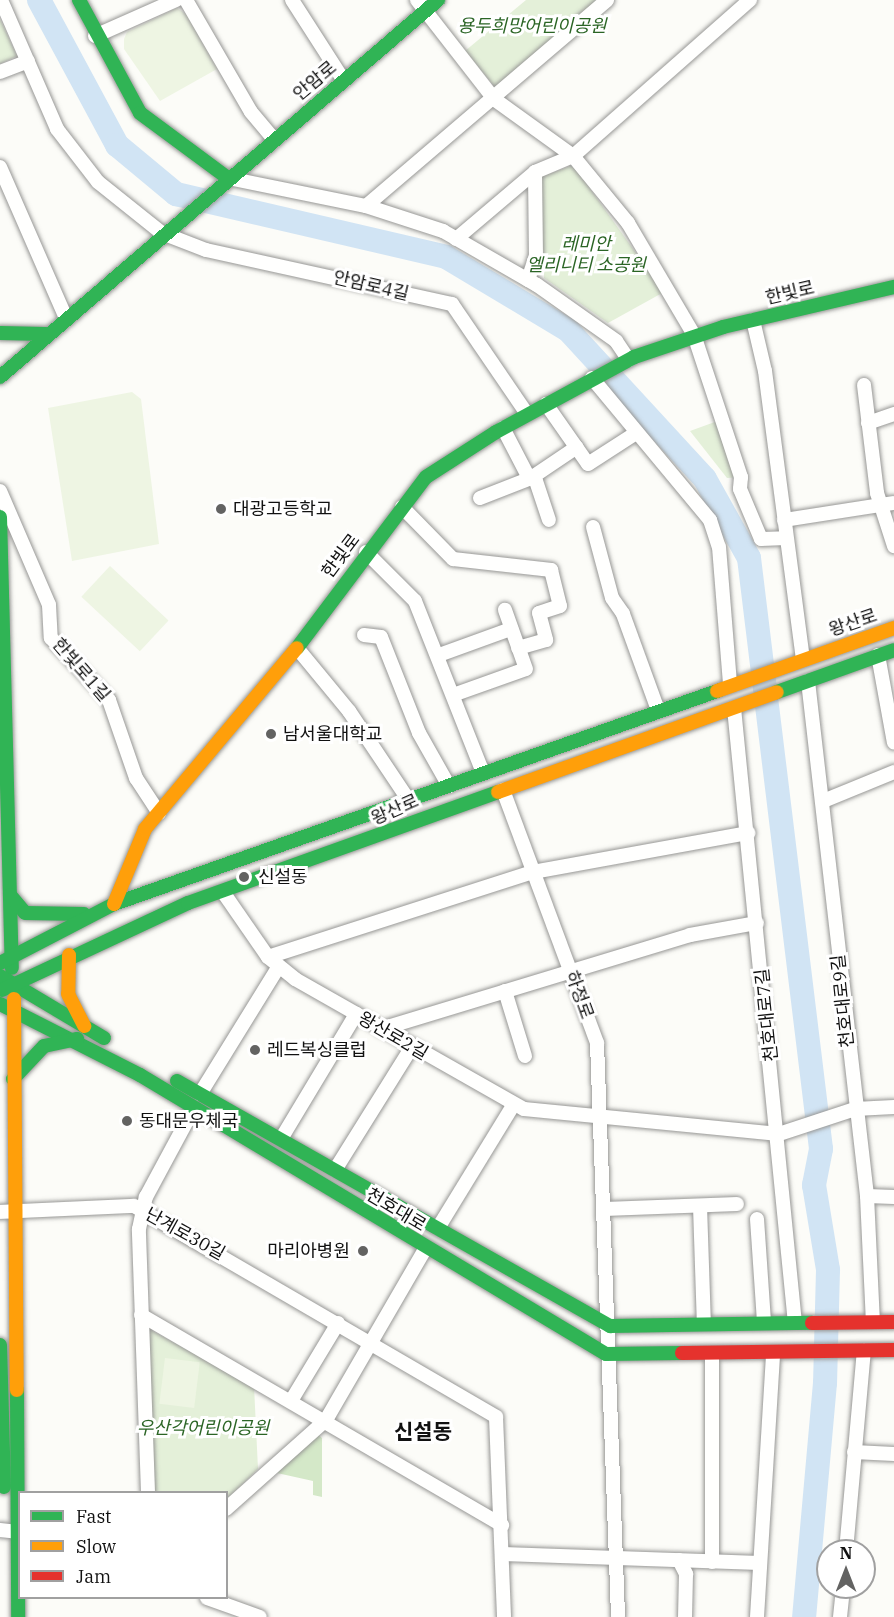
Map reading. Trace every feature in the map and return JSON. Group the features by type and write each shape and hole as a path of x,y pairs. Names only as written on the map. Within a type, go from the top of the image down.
{"main road":[{"path":"79,0 95,36 140,113 228,178"},
{"name":"안암로","path":"162,234 344,81 421,6 438,0"},
{"path":"0,377 64,316 162,234"},
{"name":"한빛로","path":"114,904 133,851 159,813 297,648 366,552 426,477 527,414 629,360 694,335 894,287"},
{"path":"0,333 46,333"},
{"path":"0,517 5,895 11,930 6,959 13,983 15,1016 14,1048 7,1080 16,1211 8,1617"},
{"name":"왕산로","path":"6,959 114,904 449,786 733,682 894,628"},
{"path":"808,681 894,650"},
{"name":"왕산로","path":"0,991 69,955 223,892 808,681"},
{"path":"5,895 25,913 91,914"},
{"path":"69,955 68,994 84,1026"},
{"name":"천호대로","path":"0,976 200,1094 610,1326"},
{"path":"0,1004 15,1016"},
{"path":"0,1018 15,1016"},
{"name":"천호대로","path":"15,1016 77,1039 425,1249 606,1354"},
{"path":"7,1080 44,1046 77,1039"},
{"path":"610,1326 894,1322"},
{"path":"0,1345 10,1531 18,1617"},
{"path":"606,1354 894,1350"}],"street":[{"name":"안암로4길","path":"1,0 57,129 98,182 162,234 206,250 452,304 527,414"},
{"path":"95,36 176,0"},
{"path":"186,0 251,112 274,139"},
{"path":"292,0 344,81"},
{"path":"366,206 494,99 607,0"},
{"path":"456,239 535,171 573,156 750,0"},
{"path":"421,6 494,99 573,156 628,223 694,335 741,477 740,489 761,539 786,538"},
{"path":"0,72 28,61"},
{"path":"0,167 64,316"},
{"path":"528,280 536,256 535,171"},
{"path":"228,178 366,206 456,239 528,280 616,341 629,360"},
{"path":"753,320 784,520 796,661"},
{"path":"592,378 710,520 719,547 733,682"},
{"path":"864,385 868,423 889,505 894,546"},
{"path":"546,404 588,464 636,433"},
{"path":"868,423 894,414"},
{"path":"503,428 531,478 549,520"},
{"path":"480,498 531,478 577,447"},
{"name":"한빛로1길","path":"0,491 49,605 51,638 109,700 136,778 159,813"},
{"path":"784,520 889,505"},
{"path":"402,507 453,559 551,570 560,606 539,613 546,640 518,648"},
{"path":"593,527 612,598 623,615 658,710"},
{"path":"366,552 415,601 439,655 483,773"},
{"path":"453,694 526,669 505,610"},
{"path":"439,655 511,629"},
{"path":"364,635 381,637 419,733 449,786"},
{"name":"왕산로","path":"297,648 349,711 408,799"},
{"path":"878,655 894,743"},
{"name":"천호대로9길","path":"808,681 823,801 851,1111 867,1196 873,1322"},
{"name":"천호대로7길","path":"737,707 757,922 783,1133 797,1323"},
{"path":"823,801 894,772"},
{"name":"하정로","path":"503,790 597,1044 610,1326 606,1354 618,1617"},
{"path":"200,1094 274,962 533,872 748,833"},
{"name":"왕산로2길","path":"223,892 274,962 381,1029 514,1104 602,1116 783,1133"},
{"path":"381,1029 690,935 757,922"},
{"path":"505,991 525,1056"},
{"path":"281,1139 356,1014"},
{"path":"335,1170 412,1047"},
{"name":"천호대로","path":"438,1228 514,1104"},
{"path":"783,1133 851,1111 894,1107"},
{"path":"148,1491 141,1315 142,1210 194,1108"},
{"path":"867,1196 894,1197"},
{"path":"605,1209 737,1204"},
{"path":"700,1206 704,1324"},
{"name":"난계로30길","path":"0,1212 142,1210 338,1323 374,1341 496,1417 504,1617"},
{"path":"757,1220 764,1323"},
{"path":"228,1507 326,1420 374,1341 425,1249"},
{"path":"141,1315 326,1420 502,1525"},
{"path":"291,1401 338,1323"},
{"path":"847,1539 864,1351"},
{"path":"757,1617 773,1352"},
{"path":"712,1353 712,1562"},
{"path":"854,1452 894,1454"},
{"path":"502,1554 760,1563"},
{"path":"680,1560 686,1574 685,1617"},
{"path":"210,1599 260,1617"},
{"path":"840,1617 842,1599"}],"green space":[{"name":"용두희망어린이공원","path":"526,0 598,0 495,87 465,51"},
{"path":"177,8 186,14 217,69 160,101 124,49 124,39 127,32"},
{"path":"0,19 17,56 0,64"},
{"name":"레미안 엘리니티 소공원","path":"573,165 664,292 608,323 544,278 541,177"},
{"path":"132,392 141,399 159,544 72,561 48,408"},
{"path":"723,419 741,477 727,478 690,431"},
{"path":"110,566 169,621 140,651 81,597"},
{"name":"우산각어린이공원","path":"147,1328 254,1386 258,1469 228,1498 228,1491 153,1491"},
{"path":"165,1358 200,1362 194,1408 159,1404"},
{"path":"316,1433 322,1438 322,1497 313,1495 313,1481 277,1473"}],"waterway":[{"path":"39,0 117,145 176,194 446,257 568,330 705,479 749,558 821,1149 814,1185 828,1270 825,1383 804,1617"}],"traffic: fast":[{"path":"79,0 140,113 228,178"},
{"path":"0,377 438,0"},
{"path":"297,648 426,477 496,432 634,357 723,327 894,287"},
{"path":"0,333 46,334"},
{"path":"0,517 12,968"},
{"path":"777,692 894,650"},
{"path":"0,963 114,904 717,691"},
{"path":"2,990 188,903 498,792"},
{"path":"10,895 25,913 84,914"},
{"path":"0,976 104,1038"},
{"path":"0,1004 140,1075 606,1354 682,1353"},
{"path":"13,1079 44,1046 77,1039"},
{"path":"177,1081 610,1326 812,1323"},
{"path":"0,1345 4,1487"},
{"path":"17,1390 18,1617"}],"traffic: slow":[{"path":"717,691 894,628"},
{"path":"114,904 145,829 297,648"},
{"path":"498,792 777,692"},
{"path":"69,955 68,994 84,1026"},
{"path":"14,999 17,1390"}],"traffic: jam":[{"path":"812,1323 894,1322"},
{"path":"682,1353 894,1350"}],"place":[{"name":"대광고등학교","path":"221,509"},
{"name":"남서울대학교","path":"271,734"},
{"name":"신설동","path":"244,877"},
{"name":"레드복싱클럽","path":"255,1050"},
{"name":"동대문우체국","path":"127,1121"},
{"name":"마리아병원","path":"363,1251"}],"district":[{"name":"신설동","path":"423,1431"}]}
